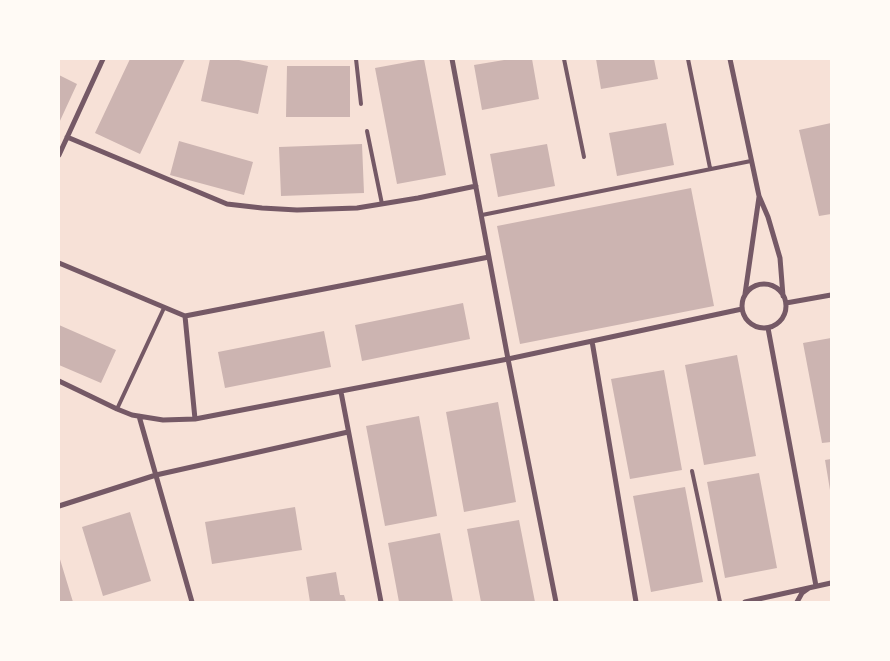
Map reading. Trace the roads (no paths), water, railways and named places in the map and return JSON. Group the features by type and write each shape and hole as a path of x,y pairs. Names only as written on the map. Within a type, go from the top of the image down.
{"street":[{"path":"59,155 103,59"},
{"path":"452,59 556,602"},
{"path":"730,59 759,196 776,239 781,267 783,296"},
{"path":"67,137 227,204 262,208 327,210 382,205 476,186"},
{"path":"745,294 750,289 764,284 772,286 783,296 786,303 782,318 777,324 768,328 755,327 744,317 742,309 759,196"},
{"path":"59,263 185,316 489,257"},
{"path":"786,303 831,295"},
{"path":"59,381 118,409 140,416 163,420 195,419 508,359 742,309"},
{"path":"185,316 195,419"},
{"path":"768,328 816,586"},
{"path":"592,341 636,602"},
{"path":"341,392 381,602"},
{"path":"140,416 192,602"},
{"path":"59,506 156,475 348,432"},
{"path":"745,602 816,586 831,585"},
{"path":"797,602 802,593 816,586"}],"lane":[{"path":"356,59 361,104"},
{"path":"564,59 584,158"},
{"path":"688,59 710,168"},
{"path":"367,131 382,205"},
{"path":"482,215 751,161"},
{"path":"118,409 164,308"},
{"path":"692,471 720,602"}]}
